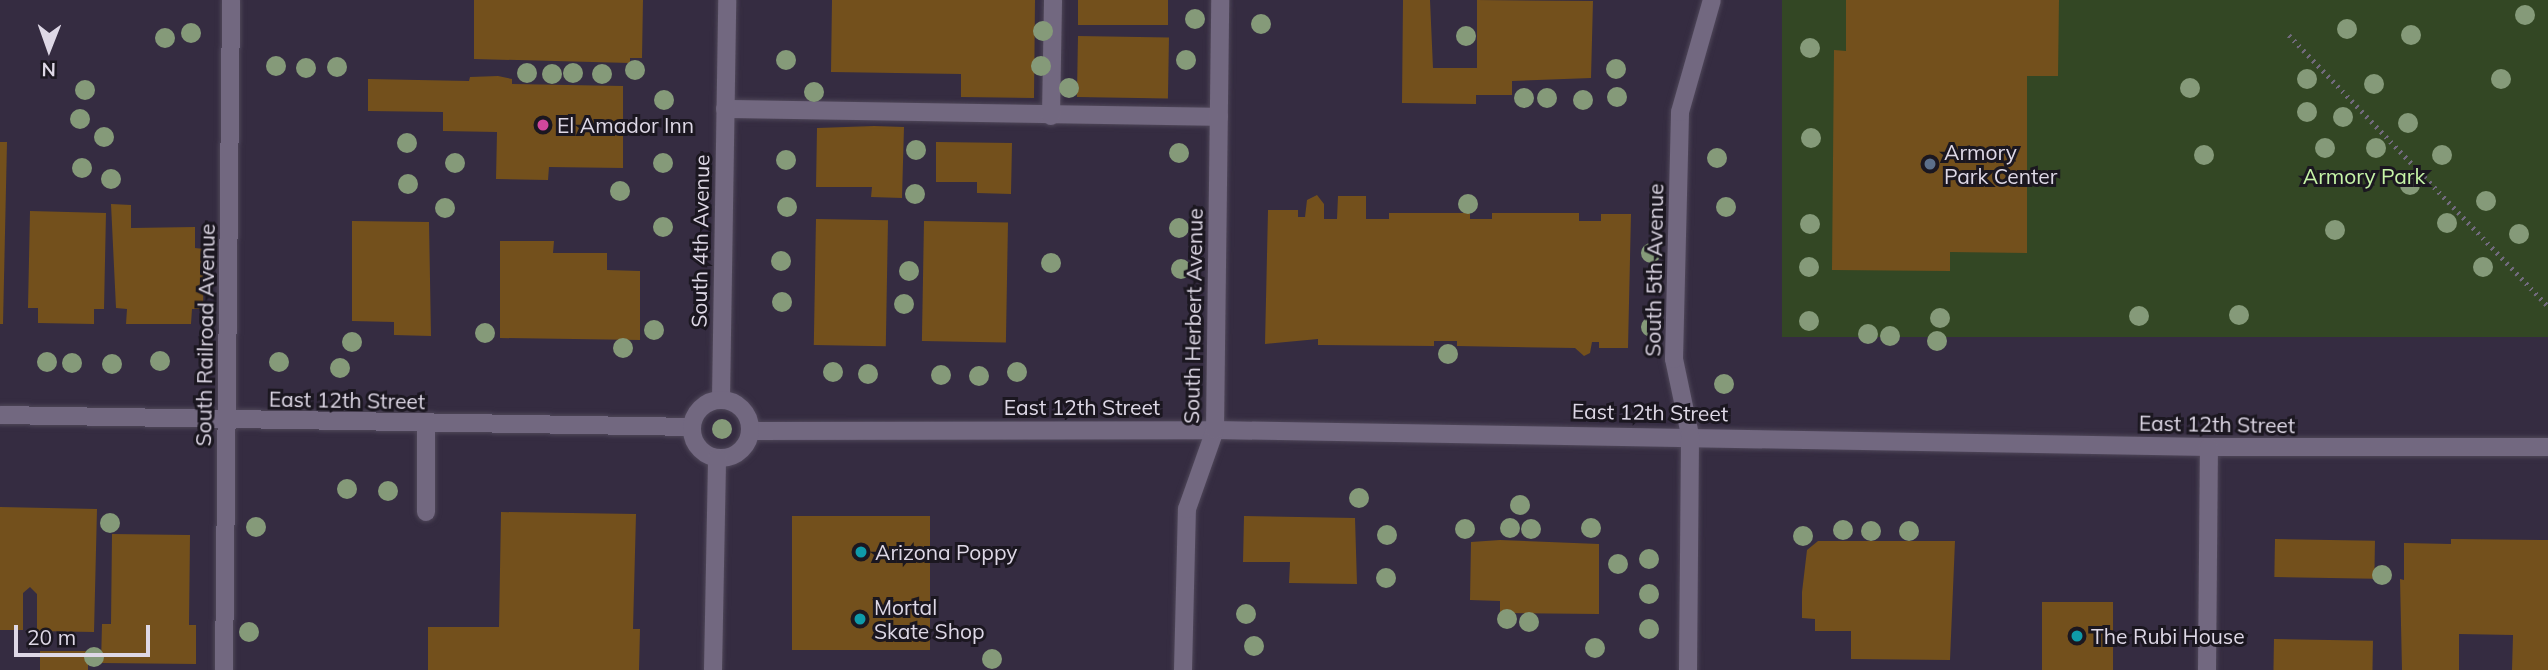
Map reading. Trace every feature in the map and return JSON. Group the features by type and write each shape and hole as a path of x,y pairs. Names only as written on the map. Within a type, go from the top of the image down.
{"street":[{"name":"South Railroad Avenue","path":"224,670 231,0"},
{"name":"South 4th Avenue","path":"721,399 727,0"},
{"path":"1051,116 1053,0"},
{"name":"South Herbert Avenue","path":"1183,670 1187,509 1215,430 1220,0"},
{"name":"South 5th Avenue","path":"1688,670 1690,435 1674,359 1680,112 1712,0"},
{"path":"725,109 1219,117"},
{"path":"721,399 739,405 751,431 743,448 717,458 699,449 692,427 703,406 721,399"},
{"name":"East 12th Street","path":"0,415 426,425 692,427"},
{"path":"426,425 426,512"},
{"name":"East 12th Street","path":"751,431 1215,430 1690,435 2209,447 2548,447"},
{"path":"2207,670 2209,447"},
{"path":"713,670 717,458"}],"path":[{"path":"2289,35 2548,306"}],"green space":[{"name":"Armory Park","path":"1782,0 2548,0 2548,337 1782,337"}],"building":[{"path":"474,0 643,0 642,58 630,58 630,63 474,59"},
{"path":"832,0 1035,0 1034,98 961,97 961,74 831,72"},
{"path":"1078,0 1168,0 1168,25 1078,25"},
{"path":"1403,0 1430,0 1433,68 1477,68 1477,0 1593,1 1591,78 1512,81 1512,95 1476,95 1476,104 1402,103"},
{"name":"Armory Park Center","path":"1846,0 2059,0 2058,76 2027,76 2027,253 1950,252 1950,271 1832,270 1834,50 1846,51"},
{"path":"1078,36 1169,38 1168,99 1077,97"},
{"path":"498,76 512,79 512,84 623,86 623,168 549,167 548,180 496,179 497,132 443,131 443,112 368,111 368,79 469,81 470,77"},
{"path":"904,127 902,198 871,197 872,187 816,187 817,128"},
{"path":"0,142 7,142 3,324 0,324"},
{"path":"936,142 1012,143 1011,194 977,193 977,182 936,182"},
{"path":"1317,195 1324,204 1324,219 1337,219 1338,196 1366,196 1366,219 1389,219 1389,213 1470,213 1470,219 1492,219 1492,213 1579,213 1579,221 1601,221 1601,214 1631,214 1628,348 1599,348 1599,342 1592,342 1590,353 1584,356 1575,348 1457,346 1457,341 1434,341 1434,346 1318,345 1318,339 1265,344 1268,210 1298,210 1298,217 1305,217 1307,200"},
{"path":"111,204 131,205 131,228 195,227 195,248 204,249 203,309 192,309 191,324 126,324 127,309 116,308"},
{"path":"30,211 106,213 104,309 94,309 94,324 38,323 38,308 28,308"},
{"path":"816,219 888,220 886,346 814,345"},
{"path":"352,221 429,222 431,336 394,335 394,322 352,321"},
{"path":"924,221 1008,222 1006,342 922,341"},
{"path":"500,241 554,241 553,253 607,253 607,270 640,271 640,340 500,338"},
{"path":"0,507 97,509 94,632 37,631 37,594 30,587 23,593 23,630 0,630"},
{"path":"501,512 636,514 633,629 640,629 639,670 428,670 428,627 499,627"},
{"path":"792,516 930,516 930,650 792,650"},
{"path":"1244,516 1355,518 1357,584 1289,583 1290,562 1243,562"},
{"path":"112,534 190,535 189,625 196,625 196,664 101,663 102,624 111,624"},
{"path":"2275,539 2375,541 2374,579 2274,577"},
{"path":"2451,539 2548,540 2548,670 2512,670 2513,635 2459,634 2459,670 2402,670 2400,579 2404,580 2404,543 2451,544"},
{"path":"1500,540 1599,544 1599,614 1500,613 1500,601 1470,600 1471,542"},
{"path":"1818,541 1955,541 1950,660 1851,659 1851,631 1815,631 1815,619 1802,618 1802,592 1807,550"},
{"name":"The Rubi House","path":"2042,602 2113,602 2113,670 2042,670"},
{"path":"2274,639 2373,641 2372,670 2273,670"},
{"path":"40,651 88,651 88,670 40,670"}],"place":[{"name":"El Amador Inn","path":"543,125"},
{"name":"Armory Park Center","path":"1930,164"},
{"name":"Arizona Poppy","path":"861,552"},
{"name":"Mortal Skate Shop","path":"860,619"},
{"name":"The Rubi House","path":"2077,636"}]}
